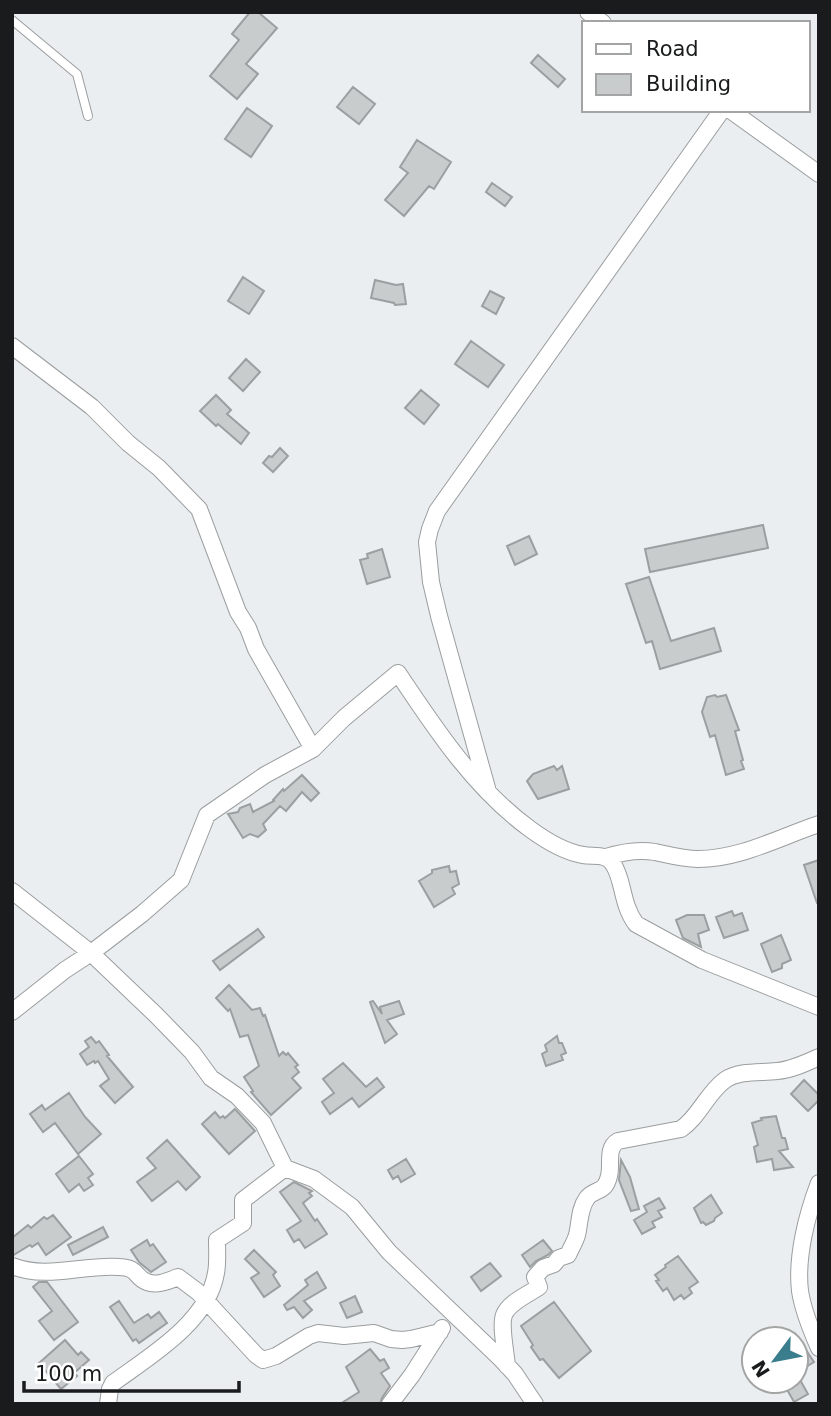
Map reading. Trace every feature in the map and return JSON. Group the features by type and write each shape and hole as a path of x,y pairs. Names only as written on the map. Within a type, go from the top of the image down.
{"street":[{"path":"488,793 431,582 429,529 437,511 721,112"},
{"path":"733,112 819,174"},
{"path":"12,346 92,407 199,509 256,649 313,749"},
{"path":"12,1012 142,914 181,880 207,815 265,775 313,749 344,718 398,674 433,725 488,793 530,829 552,843 578,853 606,857 625,851 638,851 698,859 726,856 819,824"},
{"path":"606,857 613,864 623,899 636,924 702,960 819,1007"},
{"path":"12,891 91,953 192,1052 211,1079 237,1096 263,1122 285,1168 314,1179 352,1207 389,1252 508,1366 535,1404"},
{"path":"508,1366 504,1315 510,1307 539,1287 535,1277 543,1268 568,1255 577,1234 586,1199 603,1189 607,1182 613,1144 681,1129 725,1080 758,1071 780,1071 819,1057"},
{"path":"108,1404 113,1383 169,1342 207,1301 216,1273 217,1240 243,1223 243,1200 285,1168"},
{"path":"819,1183 802,1243 800,1290 819,1348"},
{"path":"12,1266 35,1273 101,1266 130,1268 146,1282 163,1283 178,1277 198,1292 263,1360 318,1334 344,1336 374,1333 401,1340 440,1332"},
{"path":"390,1404 453,1314"}],"lane":[{"path":"12,20 77,74 88,116"}],"building":[{"path":"250,12 258,12 277,28 246,64 258,74 237,99 210,76 239,40 232,34"},
{"path":"538,55 565,79 558,87 531,63"},
{"path":"353,87 375,104 359,124 337,107"},
{"path":"247,108 272,126 251,157 225,139"},
{"path":"417,140 451,162 434,189 429,186 404,216 385,200 408,173 400,167"},
{"path":"492,183 512,197 505,206 486,192"},
{"path":"243,277 264,291 249,314 228,301"},
{"path":"375,280 403,284 406,304 395,305 371,298"},
{"path":"490,291 504,298 496,314 482,306"},
{"path":"471,341 504,365 488,387 455,364"},
{"path":"246,359 260,372 243,391 229,378"},
{"path":"421,390 439,405 424,424 405,408"},
{"path":"216,395 231,410 227,414 249,433 241,444 200,411"},
{"path":"280,448 288,456 273,472 263,463"},
{"path":"763,525 768,548 650,572 645,549"},
{"path":"529,536 537,554 515,565 507,546"},
{"path":"382,549 390,577 367,584 360,560 368,558 367,554"},
{"path":"649,577 671,641 714,628 721,651 660,669 652,641 646,643 626,584"},
{"path":"726,695 739,730 735,731 744,769 726,775 715,735 710,737 702,712 707,697"},
{"path":"554,766 557,770 562,766 569,789 538,799 527,781 533,774"},
{"path":"302,775 319,793 311,801 302,792 286,811 280,806 263,824 266,830 258,837 250,834 243,838 228,814 238,812 240,808 250,804 253,812 274,801 283,789 284,791"},
{"path":"819,860 819,903 817,903 804,865"},
{"path":"449,866 450,872 456,871 459,884 452,888 455,894 434,907 419,881 432,873 432,870"},
{"path":"732,911 734,916 742,913 748,930 724,938 716,917"},
{"path":"687,915 704,915 709,930 698,934 701,947 683,938 676,920"},
{"path":"258,929 264,937 220,970 213,961"},
{"path":"781,935 791,960 772,972 761,944"},
{"path":"229,985 252,1010 260,1008 263,1016 265,1015 279,1056 283,1052 286,1055 288,1053 298,1065 295,1067 299,1072 292,1078 301,1088 271,1115 251,1092 253,1091 244,1077 259,1066 248,1035 240,1037 230,1009 228,1011 216,998"},
{"path":"373,1001 382,1014 380,1007 399,1001 404,1014 387,1020 397,1034 385,1043 370,1002"},
{"path":"557,1036 566,1053 561,1055 563,1060 546,1066 542,1054 547,1051 545,1045"},
{"path":"91,1037 96,1043 99,1041 109,1055 107,1056 133,1087 115,1103 100,1086 109,1079 98,1061 87,1065 80,1054 89,1047 85,1041"},
{"path":"343,1063 366,1087 377,1078 384,1087 359,1107 352,1098 330,1114 322,1102 334,1093 323,1079"},
{"path":"804,1080 819,1095 819,1100 808,1111 791,1094"},
{"path":"69,1093 85,1117 101,1134 78,1154 55,1123 43,1132 30,1114 42,1105 45,1110"},
{"path":"235,1109 255,1131 229,1154 202,1124 215,1112 220,1118 225,1118"},
{"path":"776,1116 788,1149 779,1151 793,1167 774,1170 772,1159 757,1162 754,1147 758,1145 752,1123 762,1120 761,1118"},
{"path":"167,1140 200,1177 186,1190 178,1181 152,1201 137,1182 156,1168 147,1158"},
{"path":"79,1156 93,1174 88,1178 93,1185 84,1191 79,1184 69,1192 56,1174"},
{"path":"406,1159 415,1174 401,1182 398,1176 393,1179 388,1170"},
{"path":"621,1160 630,1177 639,1209 631,1211 619,1180"},
{"path":"294,1182 312,1191 309,1193 312,1196 303,1203 327,1234 305,1248 299,1239 294,1242 287,1230 301,1221 280,1192"},
{"path":"711,1195 722,1213 706,1225 701,1223 694,1208"},
{"path":"659,1198 665,1208 658,1211 662,1217 652,1222 655,1227 642,1234 634,1220 647,1212 644,1206"},
{"path":"53,1215 71,1237 46,1255 38,1243 12,1256 12,1238 28,1225 31,1228 44,1217 47,1219"},
{"path":"103,1227 108,1237 73,1255 68,1245"},
{"path":"147,1240 166,1262 151,1272 139,1262 131,1250"},
{"path":"543,1240 552,1251 530,1267 522,1255"},
{"path":"254,1250 276,1272 273,1275 280,1286 264,1297 251,1278 259,1273 245,1259"},
{"path":"678,1256 698,1282 689,1288 692,1293 684,1299 681,1295 674,1300 667,1288 663,1291 655,1275"},
{"path":"490,1263 501,1276 481,1291 471,1277"},
{"path":"317,1272 326,1288 304,1301 312,1310 303,1318 294,1307 287,1310 284,1305 308,1285 305,1280"},
{"path":"39,1282 47,1282 78,1322 54,1340 39,1321 52,1311 33,1287"},
{"path":"355,1296 362,1312 347,1318 340,1303"},
{"path":"119,1301 134,1323 148,1314 151,1318 159,1312 167,1323 139,1343 136,1339 133,1341 110,1307"},
{"path":"554,1302 591,1351 559,1378 543,1359 540,1360 521,1326"},
{"path":"65,1340 78,1355 81,1352 89,1360 74,1373 77,1376 61,1389 39,1363"},
{"path":"370,1349 380,1361 384,1359 389,1368 381,1373 390,1386 380,1404 340,1404 359,1392 346,1367"},
{"path":"790,1395 806,1395 794,1402"}]}
